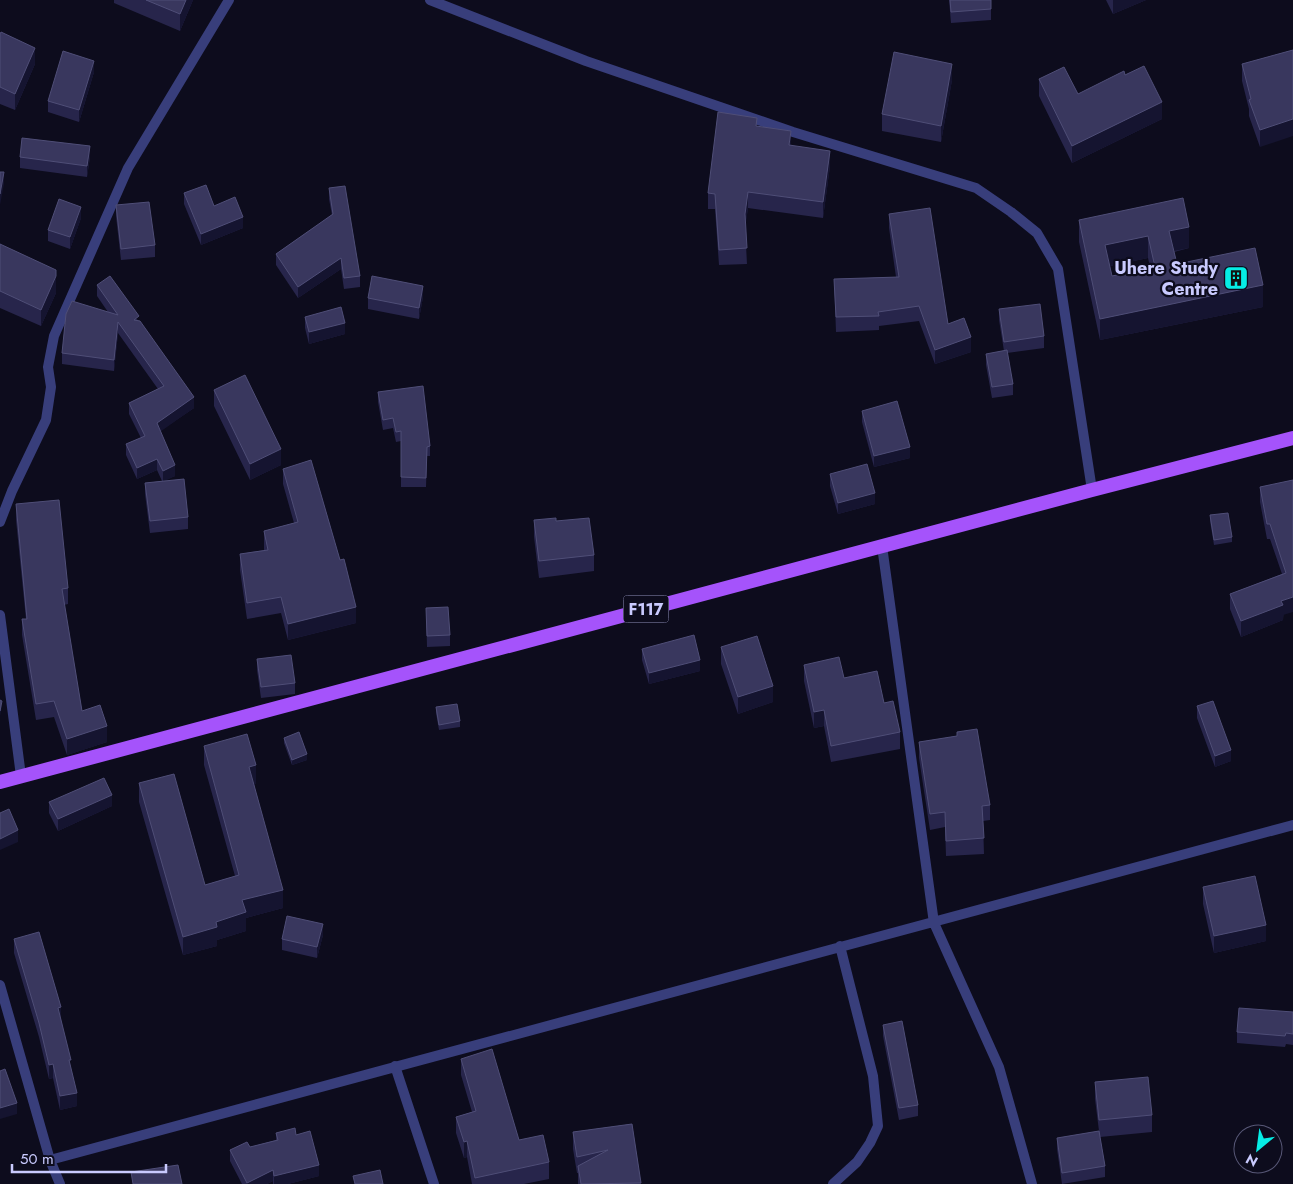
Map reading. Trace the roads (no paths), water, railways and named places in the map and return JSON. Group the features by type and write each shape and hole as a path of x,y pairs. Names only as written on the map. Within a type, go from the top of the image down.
{"main road":[{"name":"F117","path":"0,782 1293,438"}],"street":[{"path":"0,522 12,490 46,420 51,387 48,367 54,336 128,168 229,0"},
{"path":"430,0 615,71 793,132 976,188 1011,212 1037,232 1058,269 1092,490"},
{"path":"882,546 934,922 999,1067 1032,1184"},
{"path":"0,618 21,776"},
{"path":"50,1160 1293,825"},
{"path":"833,1184 857,1162 870,1143 878,1126 873,1076 840,946"},
{"path":"0,985 50,1160 60,1184"},
{"path":"395,1066 434,1184"}],"place":[{"name":"Uhere Study Centre","path":"1236,278"}]}
